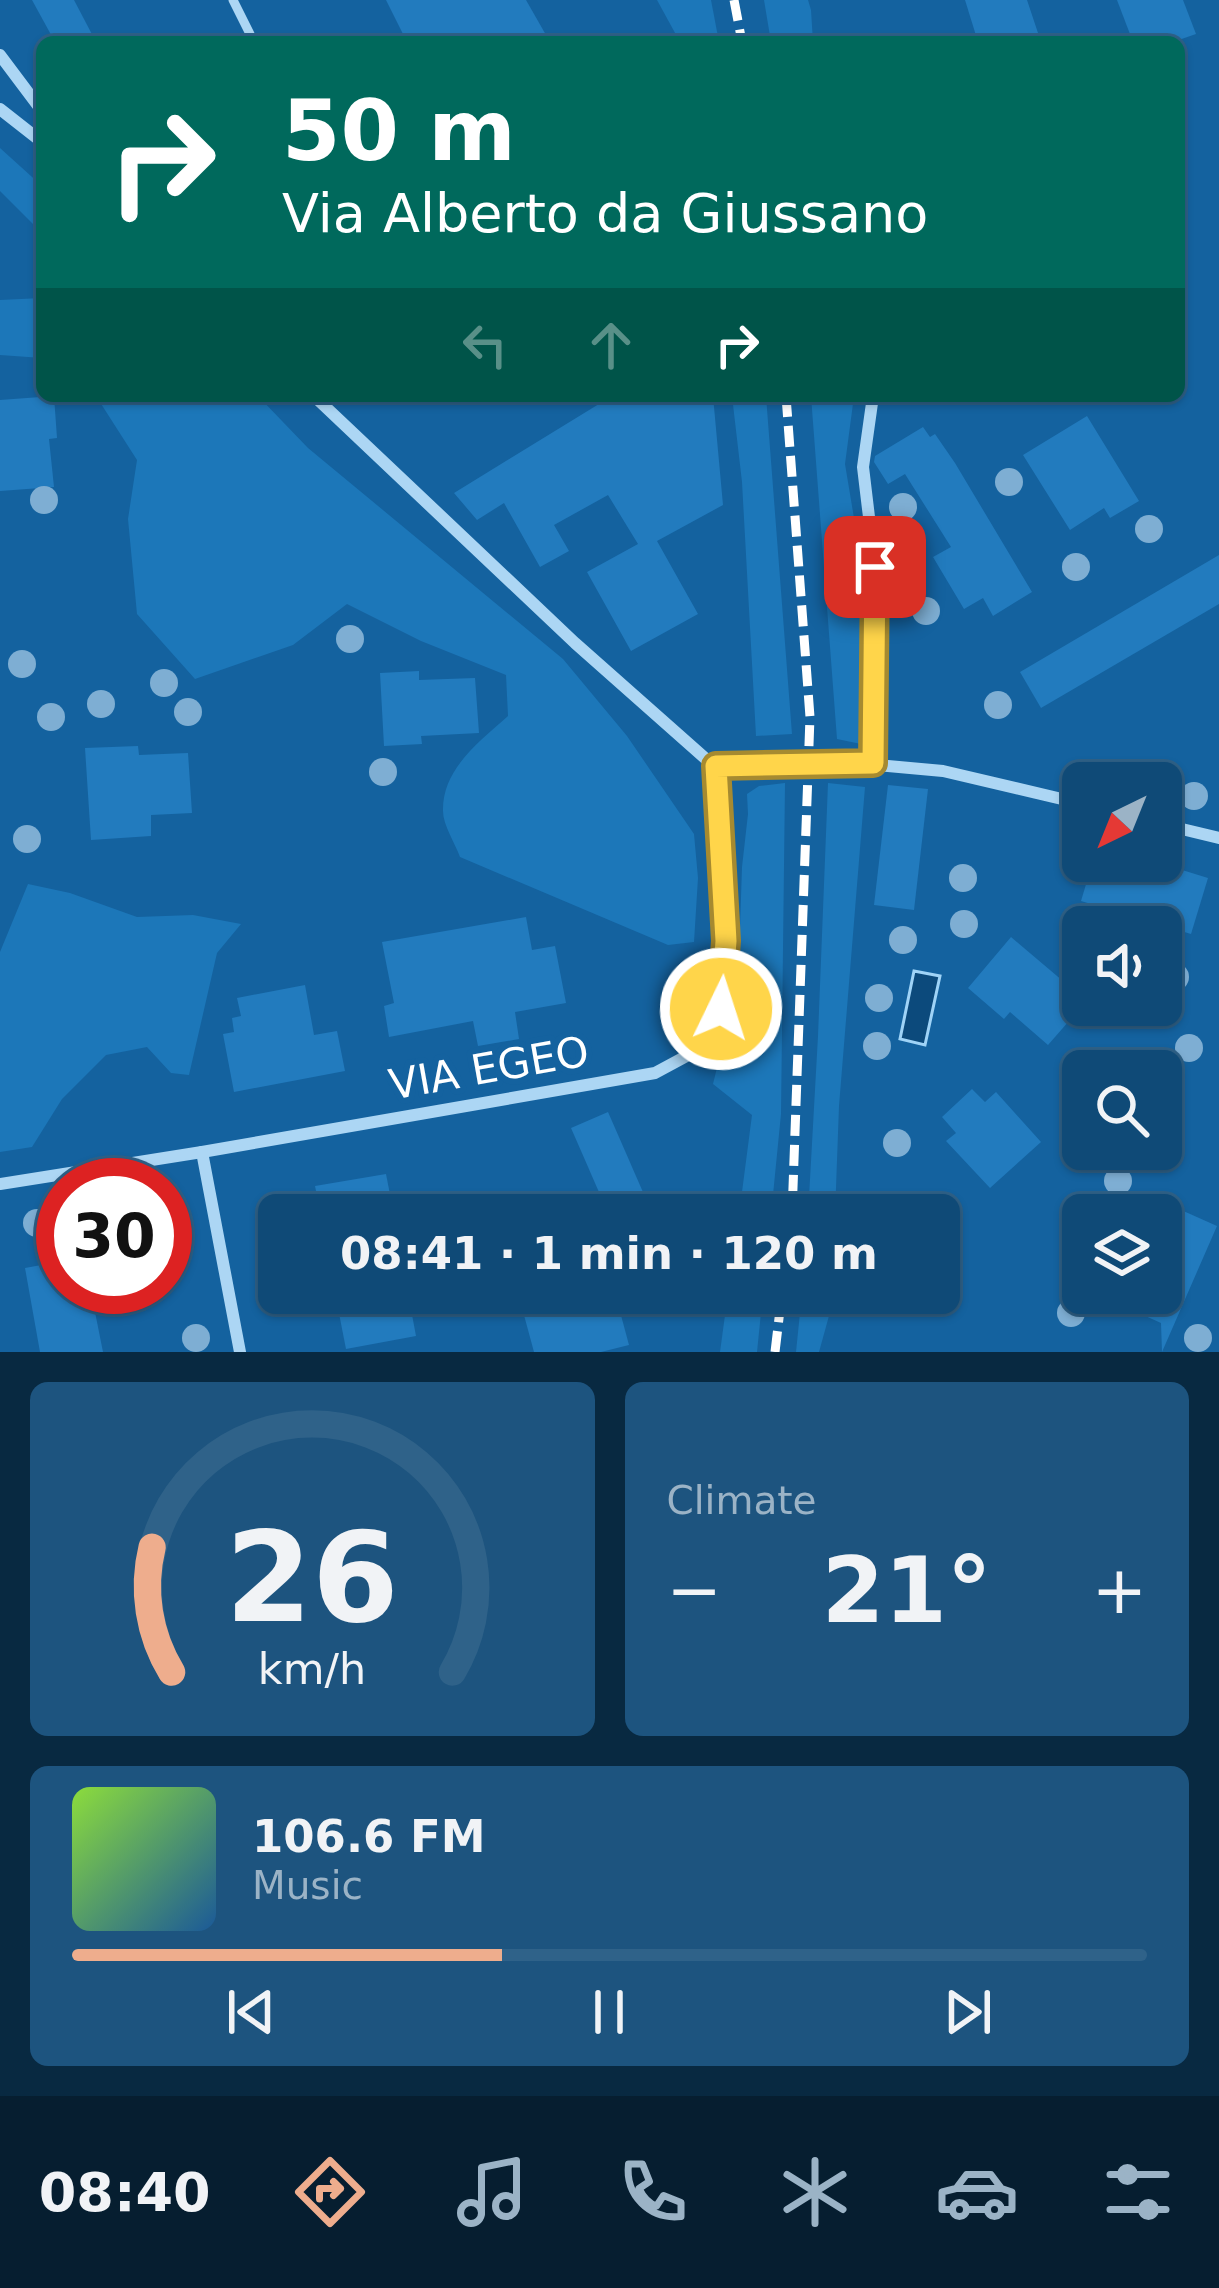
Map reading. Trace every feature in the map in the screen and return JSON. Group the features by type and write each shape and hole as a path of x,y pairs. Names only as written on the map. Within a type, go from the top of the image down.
{"street":[{"path":"0,55 36,103"},
{"path":"0,109 36,137"},
{"path":"320,402 574,643 716,766 873,763 944,771 1062,799"},
{"path":"872,402 863,467 875,567 873,763"},
{"name":"VIA EGEO","path":"0,1184 655,1073 694,1052 721,1009 726,941 716,766"},
{"path":"1182,829 1219,838"},
{"path":"202,1152 240,1352"}],"lane":[{"path":"233,0 251,36"}],"shaded area":[{"path":"657,0 711,0 718,36 677,36"},
{"path":"764,0 808,0 813,36 770,36"},
{"path":"0,148 36,181 36,227 0,191"},
{"path":"36,298 36,358 0,355 0,300"},
{"path":"100,402 264,402 308,448 563,659 627,736 694,834 698,878 694,942 668,945 460,857 445,822 444,796 465,757 508,716 506,675 421,641 347,604 293,645 195,679 137,614 128,519 137,460"},
{"path":"733,402 766,402 792,734 756,736 742,482"},
{"path":"811,402 853,402 845,464 862,566 861,744 837,739"},
{"path":"785,783 781,1114 773,1194 742,1194 752,1115 713,1084 739,958 747,794 759,786"},
{"path":"828,783 865,787 836,1194 809,1194"},
{"path":"28,884 137,917 193,915 241,924 217,953 189,1075 171,1073 147,1047 106,1055 62,1099 32,1147 0,1152 0,952"},
{"path":"914,971 940,976 925,1045 900,1039"},
{"path":"725,1314 761,1314 757,1352 720,1352"},
{"path":"800,1314 830,1314 819,1352 796,1352"}],"building":[{"path":"32,0 74,0 93,36 52,36"},
{"path":"386,0 526,0 547,36 404,36"},
{"path":"965,0 1027,0 1039,36 976,36"},
{"path":"1117,0 1183,0 1196,34 1185,38 1131,36"},
{"path":"36,397 36,402 54,402 57,438 49,439 54,487 0,491 0,400"},
{"path":"602,402 714,402 723,505 657,541 698,614 631,651 587,572 638,544 608,495 554,525 569,551 540,567 504,503 477,520 454,493"},
{"path":"1087,416 1139,501 1110,518 1104,508 1070,530 1023,455"},
{"path":"923,427 930,437 935,434 955,463 1032,592 993,616 983,598 964,609 933,557 951,547 905,474 888,484 874,462 875,456"},
{"path":"1219,555 1219,604 1041,708 1020,672"},
{"path":"419,671 419,680 475,678 479,733 421,736 422,744 384,746 380,673"},
{"path":"138,746 139,755 188,753 192,813 151,815 151,836 91,840 85,748"},
{"path":"888,785 928,789 914,910 874,905"},
{"path":"1182,870 1208,878 1191,934 1182,931 1182,906 1098,906 1081,901 1087,882 1182,882"},
{"path":"526,917 532,950 555,946 566,1003 515,1012 519,1039 478,1046 473,1021 389,1037 384,1006 394,1003 382,942"},
{"path":"1011,937 1062,980 1065,1026 1048,1045 1010,1012 1004,1019 968,988"},
{"path":"305,985 314,1035 337,1031 345,1071 234,1092 223,1034 234,1032 232,1018 241,1016 237,998"},
{"path":"972,1089 985,1102 996,1092 1041,1142 990,1188 946,1141 956,1133 942,1117"},
{"path":"608,1112 644,1194 600,1194 571,1128"},
{"path":"386,1174 390,1194 317,1194 315,1186"},
{"path":"1182,1210 1217,1226 1182,1306"},
{"path":"36,1266 36,1314 95,1314 103,1352 40,1352 25,1268"},
{"path":"339,1314 412,1314 416,1336 346,1349"},
{"path":"524,1314 621,1314 629,1345 601,1352 534,1352"},
{"path":"1141,1314 1179,1314 1162,1352 1161,1323"}],"railway":[{"path":"734,0 741,36"},
{"path":"786,402 810,717 793,1194"},
{"path":"775,1352 780,1314"}],"route":[{"path":"721,1009 726,941 716,766 873,763 875,567"}]}
